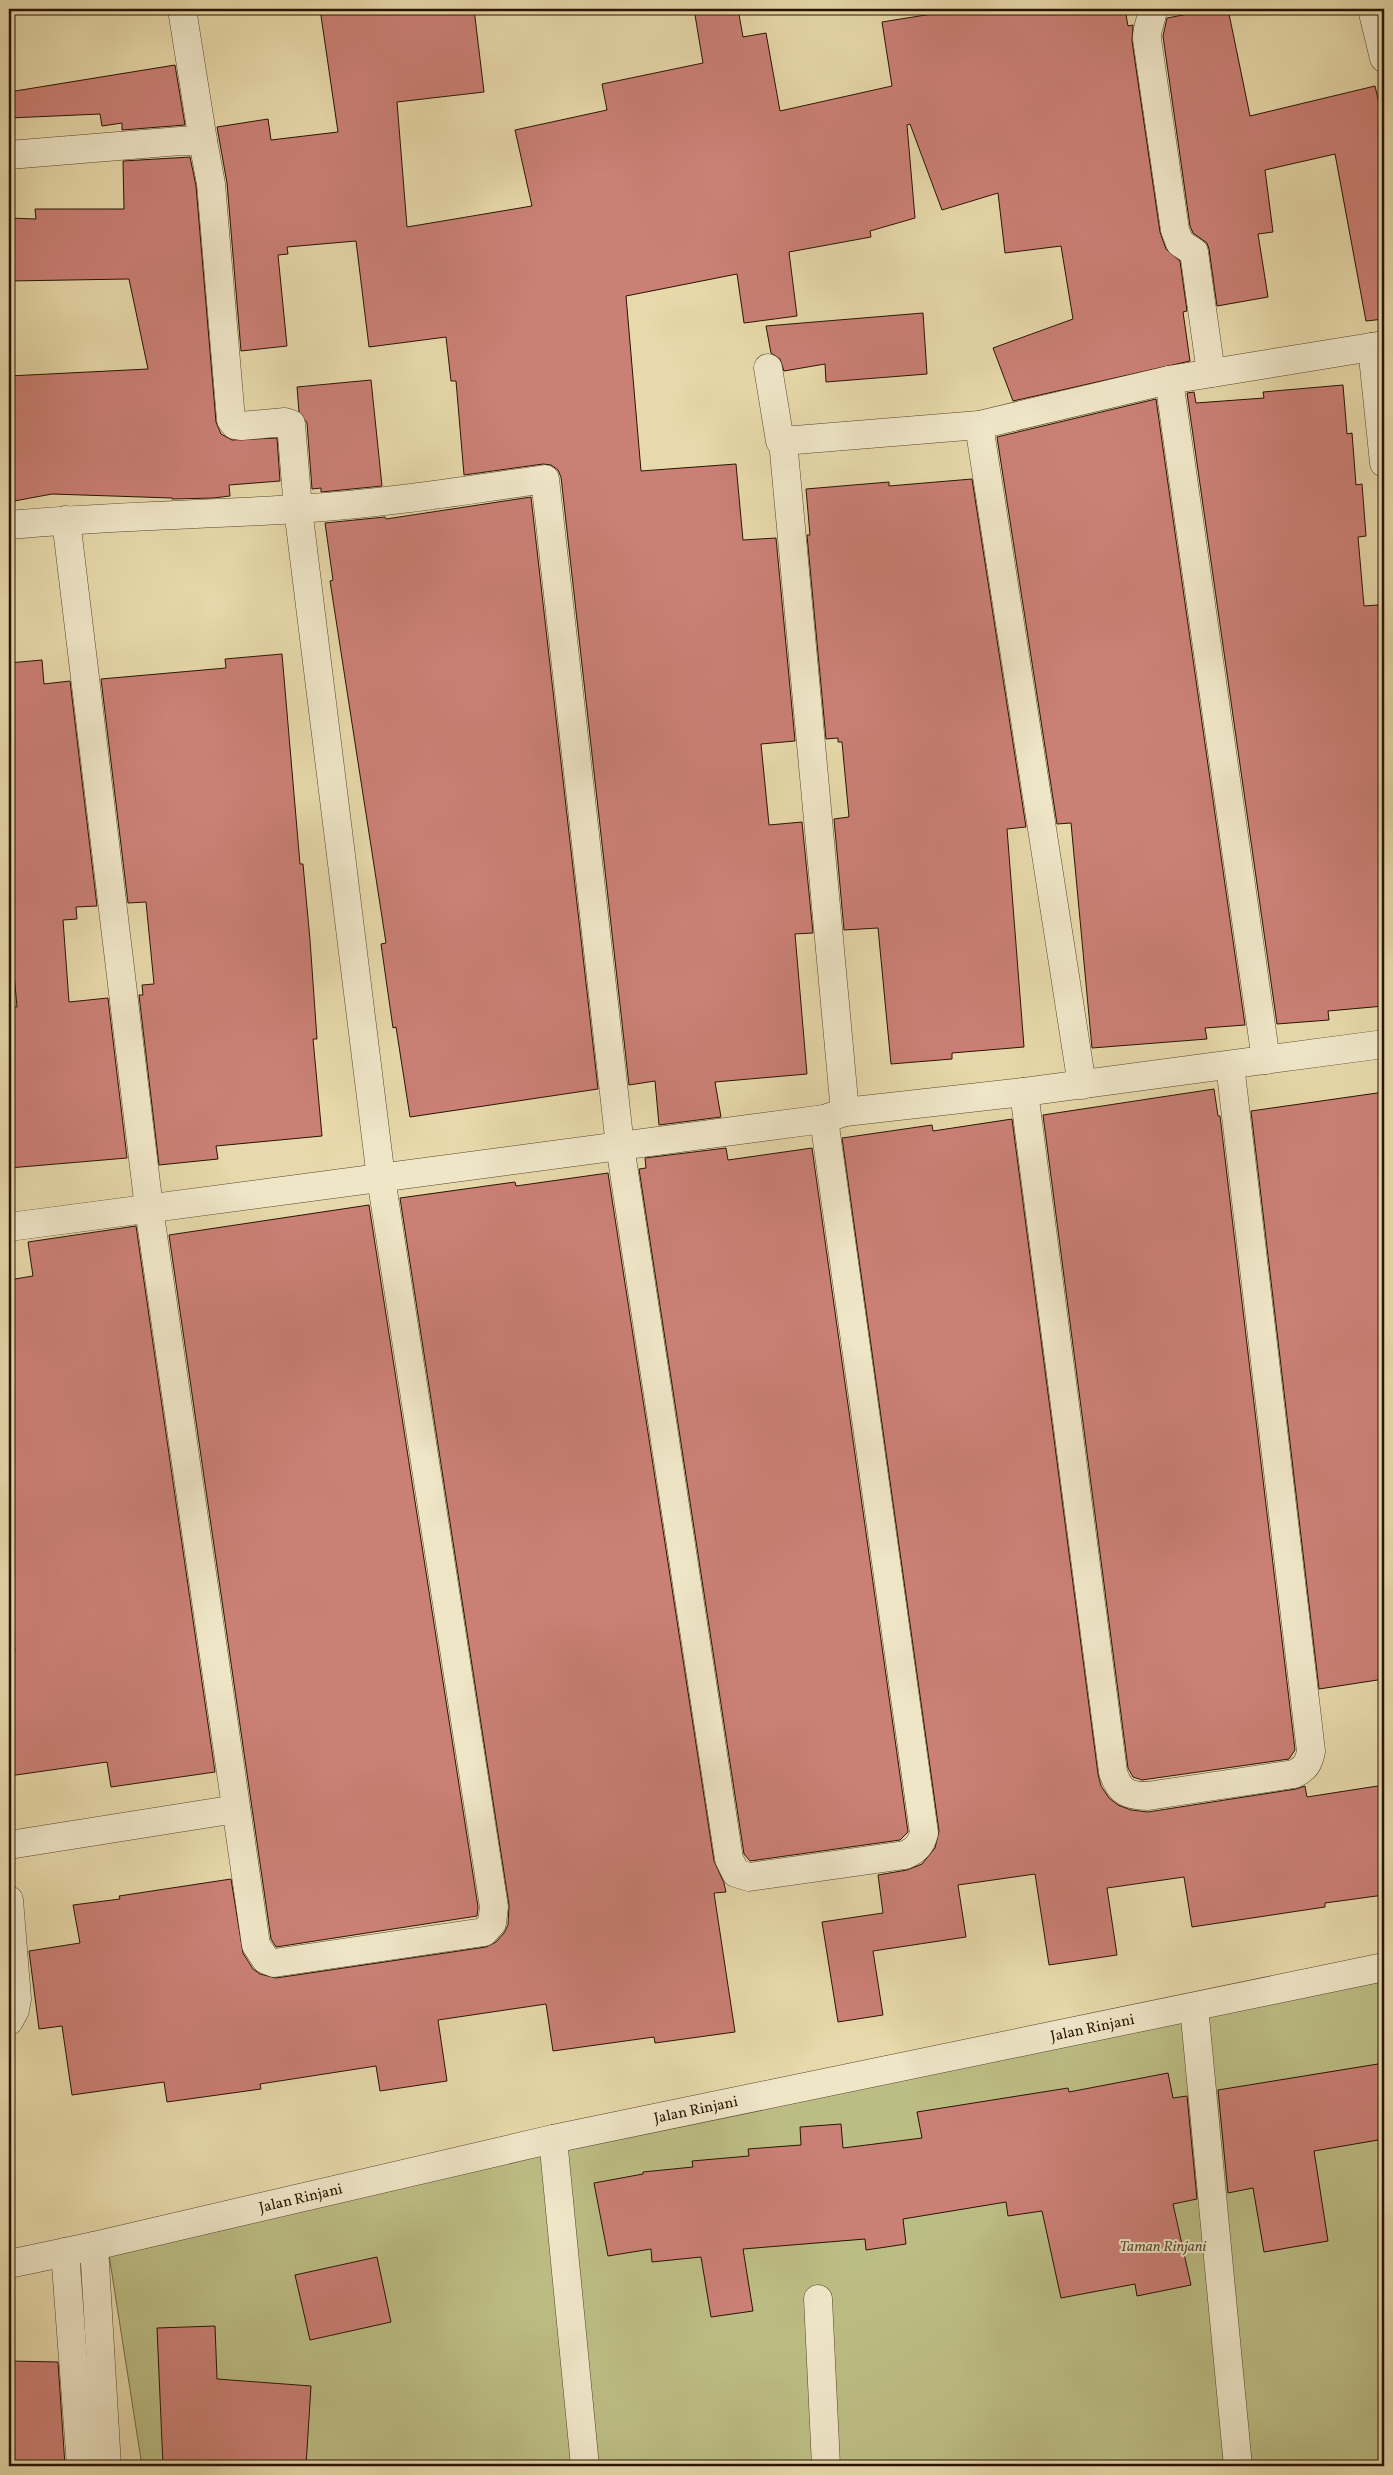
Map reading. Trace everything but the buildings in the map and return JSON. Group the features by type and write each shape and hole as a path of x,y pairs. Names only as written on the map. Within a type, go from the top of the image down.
{"street":[{"path":"66,520 149,1208 256,1945 266,1960 274,1963 484,1932 492,1923 494,1907 381,1178 298,509 291,424 286,422 241,426 235,425 231,420 211,184 182,9"},
{"path":"1153,9 1152,21 1148,26 1147,39 1175,230 1180,243 1194,252 1211,373"},
{"path":"1372,9 1384,58"},
{"path":"9,155 180,141 203,141"},
{"path":"768,368 780,441 783,441 979,426 1169,380 1378,346 1384,463"},
{"path":"1169,380 1266,1060"},
{"path":"979,426 1082,1084"},
{"path":"9,526 66,520 298,509 423,496 545,480 620,1146 729,1859 736,1873 748,1877 905,1855 913,1851 922,1842 924,1833 835,1116 783,441"},
{"path":"9,1227 1384,1044"},
{"path":"1024,1092 1113,1772 1116,1782 1124,1793 1133,1796 1148,1796 1294,1774 1303,1770 1309,1761 1311,1751 1230,1065"},
{"path":"9,1845 236,1809"},
{"path":"9,1900 16,1999 15,2010 9,2021"},
{"name":"Jalan Rinjani","path":"9,2264 553,2139 1384,1967"},
{"path":"1194,2007 1238,2466"},
{"path":"553,2139 586,2466"},
{"path":"94,2246 107,2466"},
{"path":"65,2252 81,2466"},
{"path":"818,2299 826,2466"}],"green space":[{"name":"Taman Rinjani","path":"1384,1975 1384,2466 142,2466 107,2242"}]}
